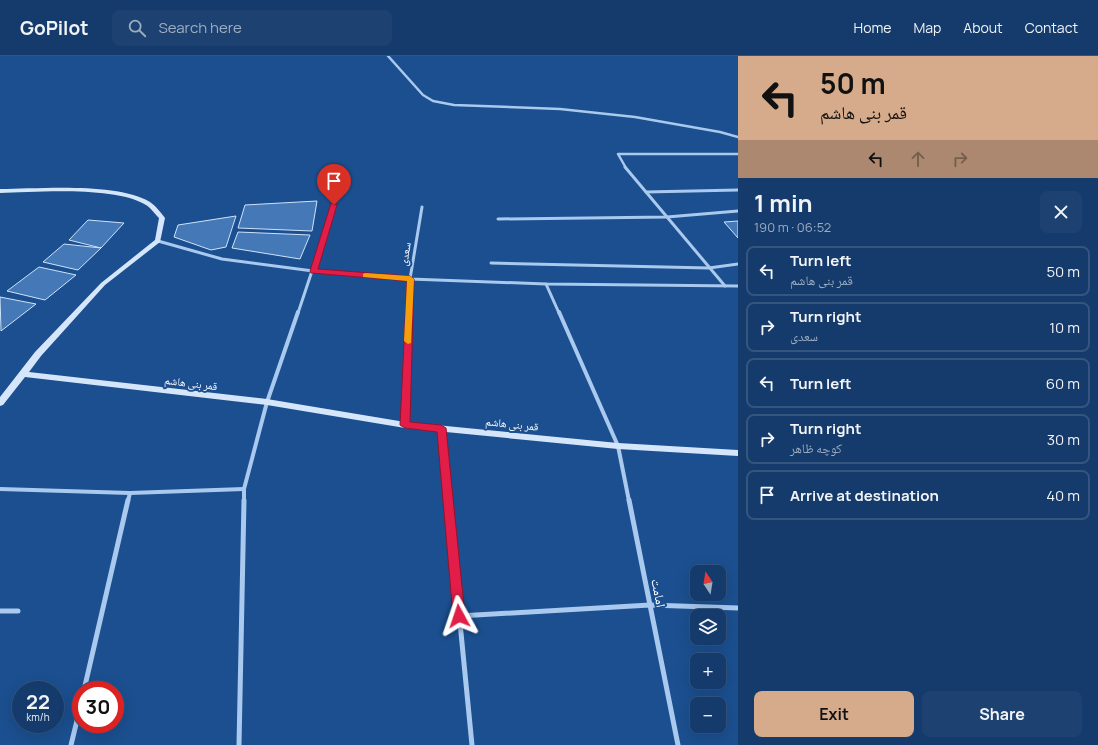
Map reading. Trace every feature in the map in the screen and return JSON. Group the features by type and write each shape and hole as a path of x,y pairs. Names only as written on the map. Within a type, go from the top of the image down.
{"street":[{"path":"388,56 423,95 433,102 454,105 560,109 635,117 720,132 738,137"},
{"path":"725,286 621,162 618,154 738,154"},
{"path":"646,192 738,190"},
{"path":"0,191 91,191 122,194 149,204 162,218 158,241 103,284 38,354 0,403"},
{"path":"240,745 244,489 267,402 314,271 334,205"},
{"name":"سعدی","path":"405,425 410,279 422,207"},
{"path":"498,219 667,217 738,211"},
{"path":"158,241 222,259 314,271 410,279 546,284 738,286"},
{"path":"491,263 709,268 738,264"},
{"name":"امامت","path":"546,284 618,446 678,745"},
{"name":"قمر بنی هاشم","path":"23,374 267,402 405,425 618,446 738,453"},
{"path":"441,428 472,745"},
{"path":"0,489 130,493 244,489"},
{"path":"86,681 130,493"},
{"path":"459,616 650,605 738,608"},
{"path":"0,610 18,611"},
{"path":"72,745 75,733"}],"building":[{"path":"317,201 312,231 238,228 245,205"},
{"path":"236,216 226,247 211,250 174,237 178,225"},
{"path":"88,220 124,223 101,248 69,240"},
{"path":"738,221 738,238 724,222"},
{"path":"238,232 310,235 300,259 232,248"},
{"path":"64,244 101,248 78,270 43,262"},
{"path":"39,267 76,275 45,300 7,291"},
{"path":"0,297 36,304 1,331"}],"slow traffic":[{"path":"365,275 410,279 408,341"}],"route":[{"path":"334,205 314,271 410,279 405,425 441,428 459,616"}]}
